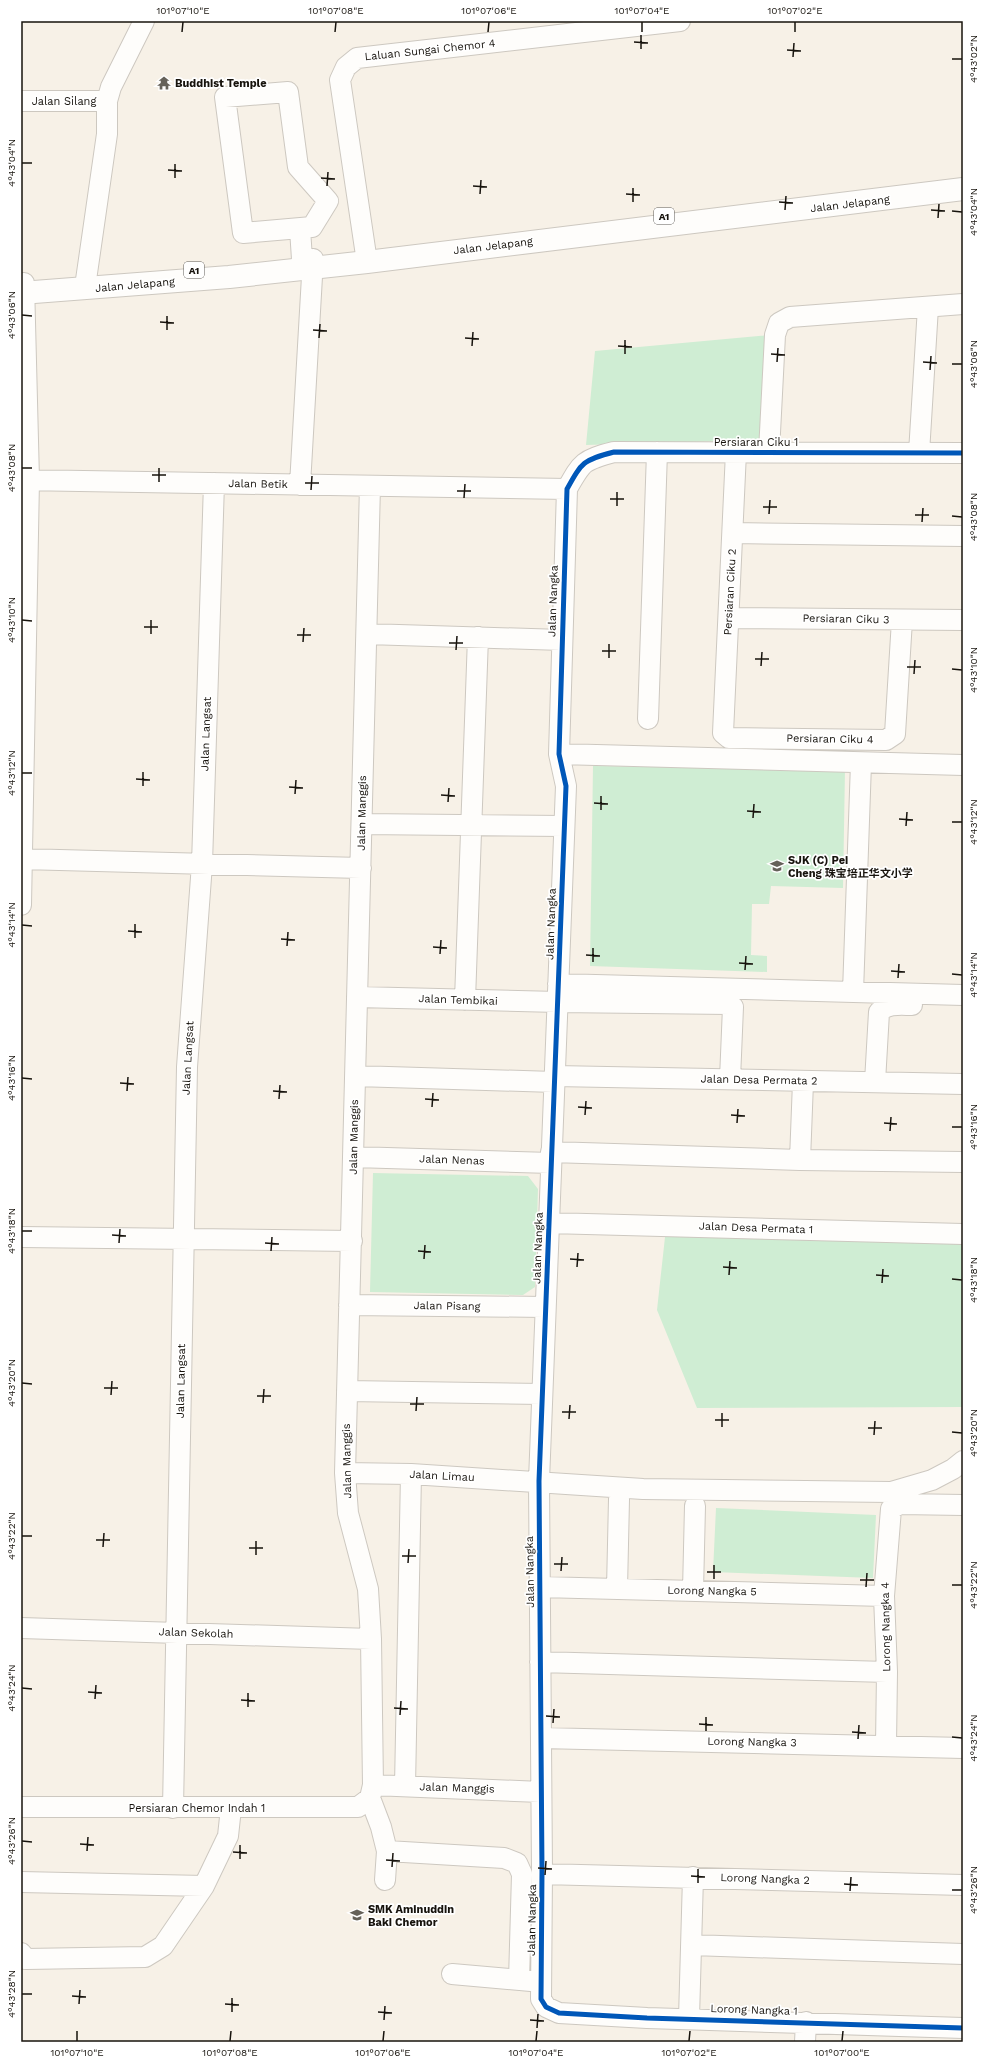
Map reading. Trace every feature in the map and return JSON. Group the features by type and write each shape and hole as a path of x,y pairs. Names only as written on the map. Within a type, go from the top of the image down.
{"main road":[{"name":"Jalan Jelapang","path":"366,257 963,180"},
{"name":"Jalan Jelapang","path":"22,288 138,285 366,257 963,189"},
{"name":"Jalan Jelapang","path":"22,288 86,280 307,264"}],"street":[{"path":"86,280 107,134 107,101 111,87 144,21"},
{"name":"Laluan Sungai Chemor 4","path":"366,257 340,80 346,68 357,58 631,24 680,21"},
{"path":"288,92 298,167 328,201 312,227 300,229 244,233 225,97 288,92"},
{"name":"Jalan Silang","path":"21,101 107,101"},
{"path":"300,229 307,264 300,485"},
{"path":"21,905 25,480 22,288"},
{"path":"769,452 775,335 779,323 790,317 963,304"},
{"path":"920,453 928,307"},
{"name":"Persiaran Ciku 1","path":"566,489 579,466 591,458 614,452 963,453"},
{"path":"648,719 657,452"},
{"name":"Persiaran Ciku 2","path":"723,733 736,452"},
{"name":"Jalan Betik","path":"25,480 566,489"},
{"name":"Jalan Langsat","path":"173,1808 186,1067 202,864 214,483"},
{"name":"Jalan Manggis","path":"370,486 352,1241 348,1305 345,1473 348,1513 368,1590 371,1639 371,1792 405,1786 541,1792"},
{"name":"Jalan Nangka","path":"546,2007 541,1999 542,1874 538,1481 566,786 559,754 566,489"},
{"path":"733,533 963,536"},
{"name":"Persiaran Ciku 3","path":"729,618 963,620"},
{"name":"Persiaran Ciku 4","path":"723,733 729,738 886,740 895,734 902,620"},
{"path":"367,634 562,640"},
{"path":"464,1000 478,637"},
{"path":"559,754 963,765"},
{"path":"853,992 861,763"},
{"path":"362,824 564,826"},
{"path":"22,859 361,868"},
{"path":"558,993 853,992 963,995"},
{"path":"558,993 729,1004 732,1007 730,1080"},
{"name":"Jalan Tembikai","path":"358,997 464,1000 558,993"},
{"path":"875,1082 877,1017 883,1008 892,1005 963,1007"},
{"name":"Jalan Desa Permata 2","path":"356,1076 963,1084"},
{"path":"800,1160 803,1082"},
{"name":"Jalan Nenas","path":"354,1157 963,1162"},
{"name":"Jalan Desa Permata 1","path":"549,1223 963,1234"},
{"path":"21,1237 352,1241"},
{"name":"Jalan Pisang","path":"348,1305 545,1307"},
{"path":"347,1391 542,1394"},
{"name":"Jalan Limau","path":"345,1473 411,1474 538,1481 643,1489 891,1492 932,1480 953,1469 963,1461"},
{"path":"405,1786 411,1474"},
{"path":"617,1589 619,1499"},
{"name":"Lorong Nangka 4","path":"886,1745 887,1672 884,1596 891,1509 900,1504 963,1505"},
{"path":"693,1591 694,1506"},
{"name":"Lorong Nangka 5","path":"540,1587 884,1596"},
{"name":"Jalan Sekolah","path":"21,1628 371,1639"},
{"path":"540,1662 887,1672"},
{"name":"Lorong Nangka 3","path":"541,1738 963,1748"},
{"path":"371,1792 387,1851 385,1880"},
{"name":"Persiaran Chemor Indah 1","path":"21,1808 358,1807 371,1792"},
{"path":"24,1956 145,1957 163,1946 204,1886 228,1836 231,1808"},
{"path":"387,1851 504,1858 517,1863 522,1874 519,1980"},
{"name":"Lorong Nangka 2","path":"542,1874 963,1885"},
{"path":"689,2018 693,1877"},
{"path":"21,1882 204,1886"},
{"path":"692,1945 963,1954"},
{"path":"452,1974 541,1982"},
{"name":"Lorong Nangka 1","path":"546,2007 559,2013 963,2028"},
{"path":"805,2042 806,2022"}],"green space":[{"path":"770,335 760,440 586,445 595,351"},
{"path":"593,766 845,769 843,888 771,886 769,904 752,904 751,955 767,956 767,972 590,966"},
{"path":"373,1173 528,1176 538,1189 535,1287 523,1295 370,1292"},
{"path":"666,1228 963,1233 963,1407 697,1408 657,1310"},
{"path":"716,1508 876,1515 873,1578 713,1572"}],"cycle path":[{"path":"963,453 614,452 596,457 584,463 576,473 567,489 559,754 566,786 539,1481 542,1872 541,1999 546,2007 559,2013 647,2018 963,2028"}],"place":[{"name":"Buddhist Temple","path":"164,83"},
{"name":"SJK (C) Pei Cheng 珠宝培正华文小学","path":"777,866"},
{"name":"SMK Aminuddin Baki Chemor","path":"357,1915"}]}
